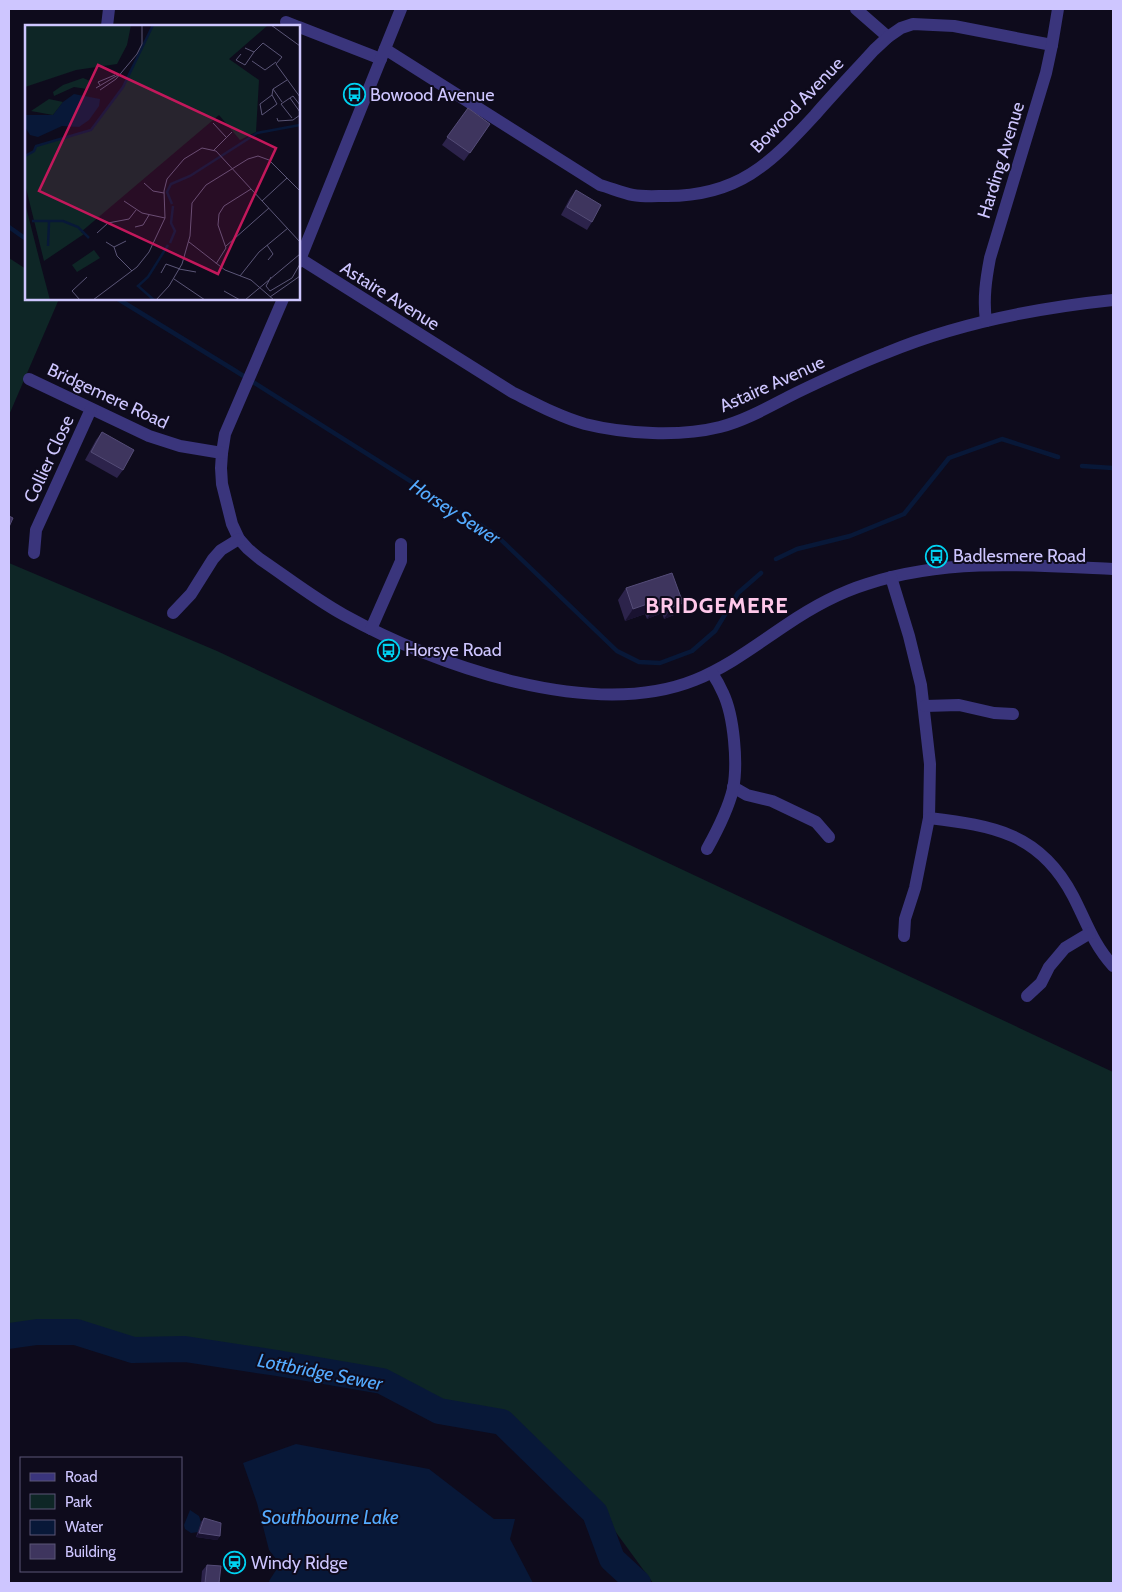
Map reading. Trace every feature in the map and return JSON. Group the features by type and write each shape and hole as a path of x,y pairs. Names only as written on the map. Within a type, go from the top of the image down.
{"street":[{"path":"107,25 109,9"},
{"path":"300,258 401,9"},
{"path":"856,9 888,37"},
{"name":"Harding Avenue","path":"986,321 984,304 985,284 990,258 1046,73 1058,9"},
{"name":"Bowood Avenue","path":"300,27 383,54 600,185 634,195 672,196 697,194 721,188 742,179 764,165 782,151 888,37 901,28 913,24 954,26 1052,45"},
{"name":"Astaire Avenue","path":"300,261 512,392 548,410 585,424 624,431 689,432 720,426 753,414 886,352 936,335 1044,308 1113,300"},
{"path":"283,300 225,434 222,453 222,484 232,524 239,539 248,550 260,559 342,614 390,638 438,658 481,672 527,684 574,693 620,695 651,692 676,686 712,673 754,648 809,611 836,596 866,584 891,577 930,570 977,565 1022,564 1113,569"},
{"name":"Bridgemere Road","path":"30,379 149,436 165,442 222,453"},
{"name":"Collier Close","path":"34,553 36,530 91,409"},
{"path":"173,613 191,594 213,559 221,550 239,539"},
{"path":"371,629 401,561 401,544"},
{"path":"891,577 909,636 924,706 930,764 929,818 915,888 905,919 904,936"},
{"path":"707,850 733,788 735,757 730,710 724,693 712,673"},
{"path":"924,706 959,705 994,713 1013,714"},
{"path":"733,788 747,795 772,800 816,822 829,836"},
{"path":"929,818 964,822 1006,832 1043,853 1072,894 1099,949 1113,966"},
{"path":"1027,996 1041,983 1049,967 1065,948 1090,933"}],"green space":[{"path":"9,258 25,268 25,300 59,300 9,415"},
{"path":"9,563 217,651 1113,1072 1113,1583 653,1583 615,1531 502,1422 439,1411 382,1381 185,1349 133,1350 76,1332 37,1332 9,1336"}],"water":[{"name":"Southbourne Lake","path":"296,1444 429,1469 494,1519 515,1519 510,1539 533,1583 270,1583 269,1581 280,1564 269,1550 257,1503 243,1463"},
{"path":"190,1510 199,1516 201,1522 198,1532 191,1533 185,1529 184,1525"}],"building":[{"path":"468,108 490,124 470,153 447,137"},
{"path":"576,190 601,205 592,222 567,207"},
{"path":"102,432 134,450 123,470 91,452"},
{"path":"9,516 13,518 9,527"},
{"path":"672,573 683,603 672,607 670,601 655,607 653,602 633,609 626,588"},
{"path":"204,1518 221,1523 220,1536 199,1533"},
{"path":"207,1565 221,1566 219,1583 205,1583"}],"waterway":[{"name":"Horsey Sewer","path":"9,227 25,238"},
{"name":"Horsey Sewer","path":"120,300 496,535 617,651 639,662 660,663 692,651 715,631 738,593 761,573"},
{"name":"Horsey Sewer","path":"776,559 797,549 850,536 904,514 949,458 1002,439 1058,457"},
{"name":"Horsey Sewer","path":"1082,466 1113,468"},
{"name":"Lottbridge Sewer","path":"9,1336 37,1332 76,1332 133,1350 185,1349 382,1381 439,1411 502,1422 595,1513 612,1559 638,1583"}],"place":[{"name":"Bowood Avenue","path":"354,95"},
{"name":"Badlesmere Road","path":"937,556"},
{"name":"Horsye Road","path":"389,650"},
{"name":"Windy Ridge","path":"235,1563"}],"district":[{"name":"BRIDGEMERE","path":"717,605"}]}
